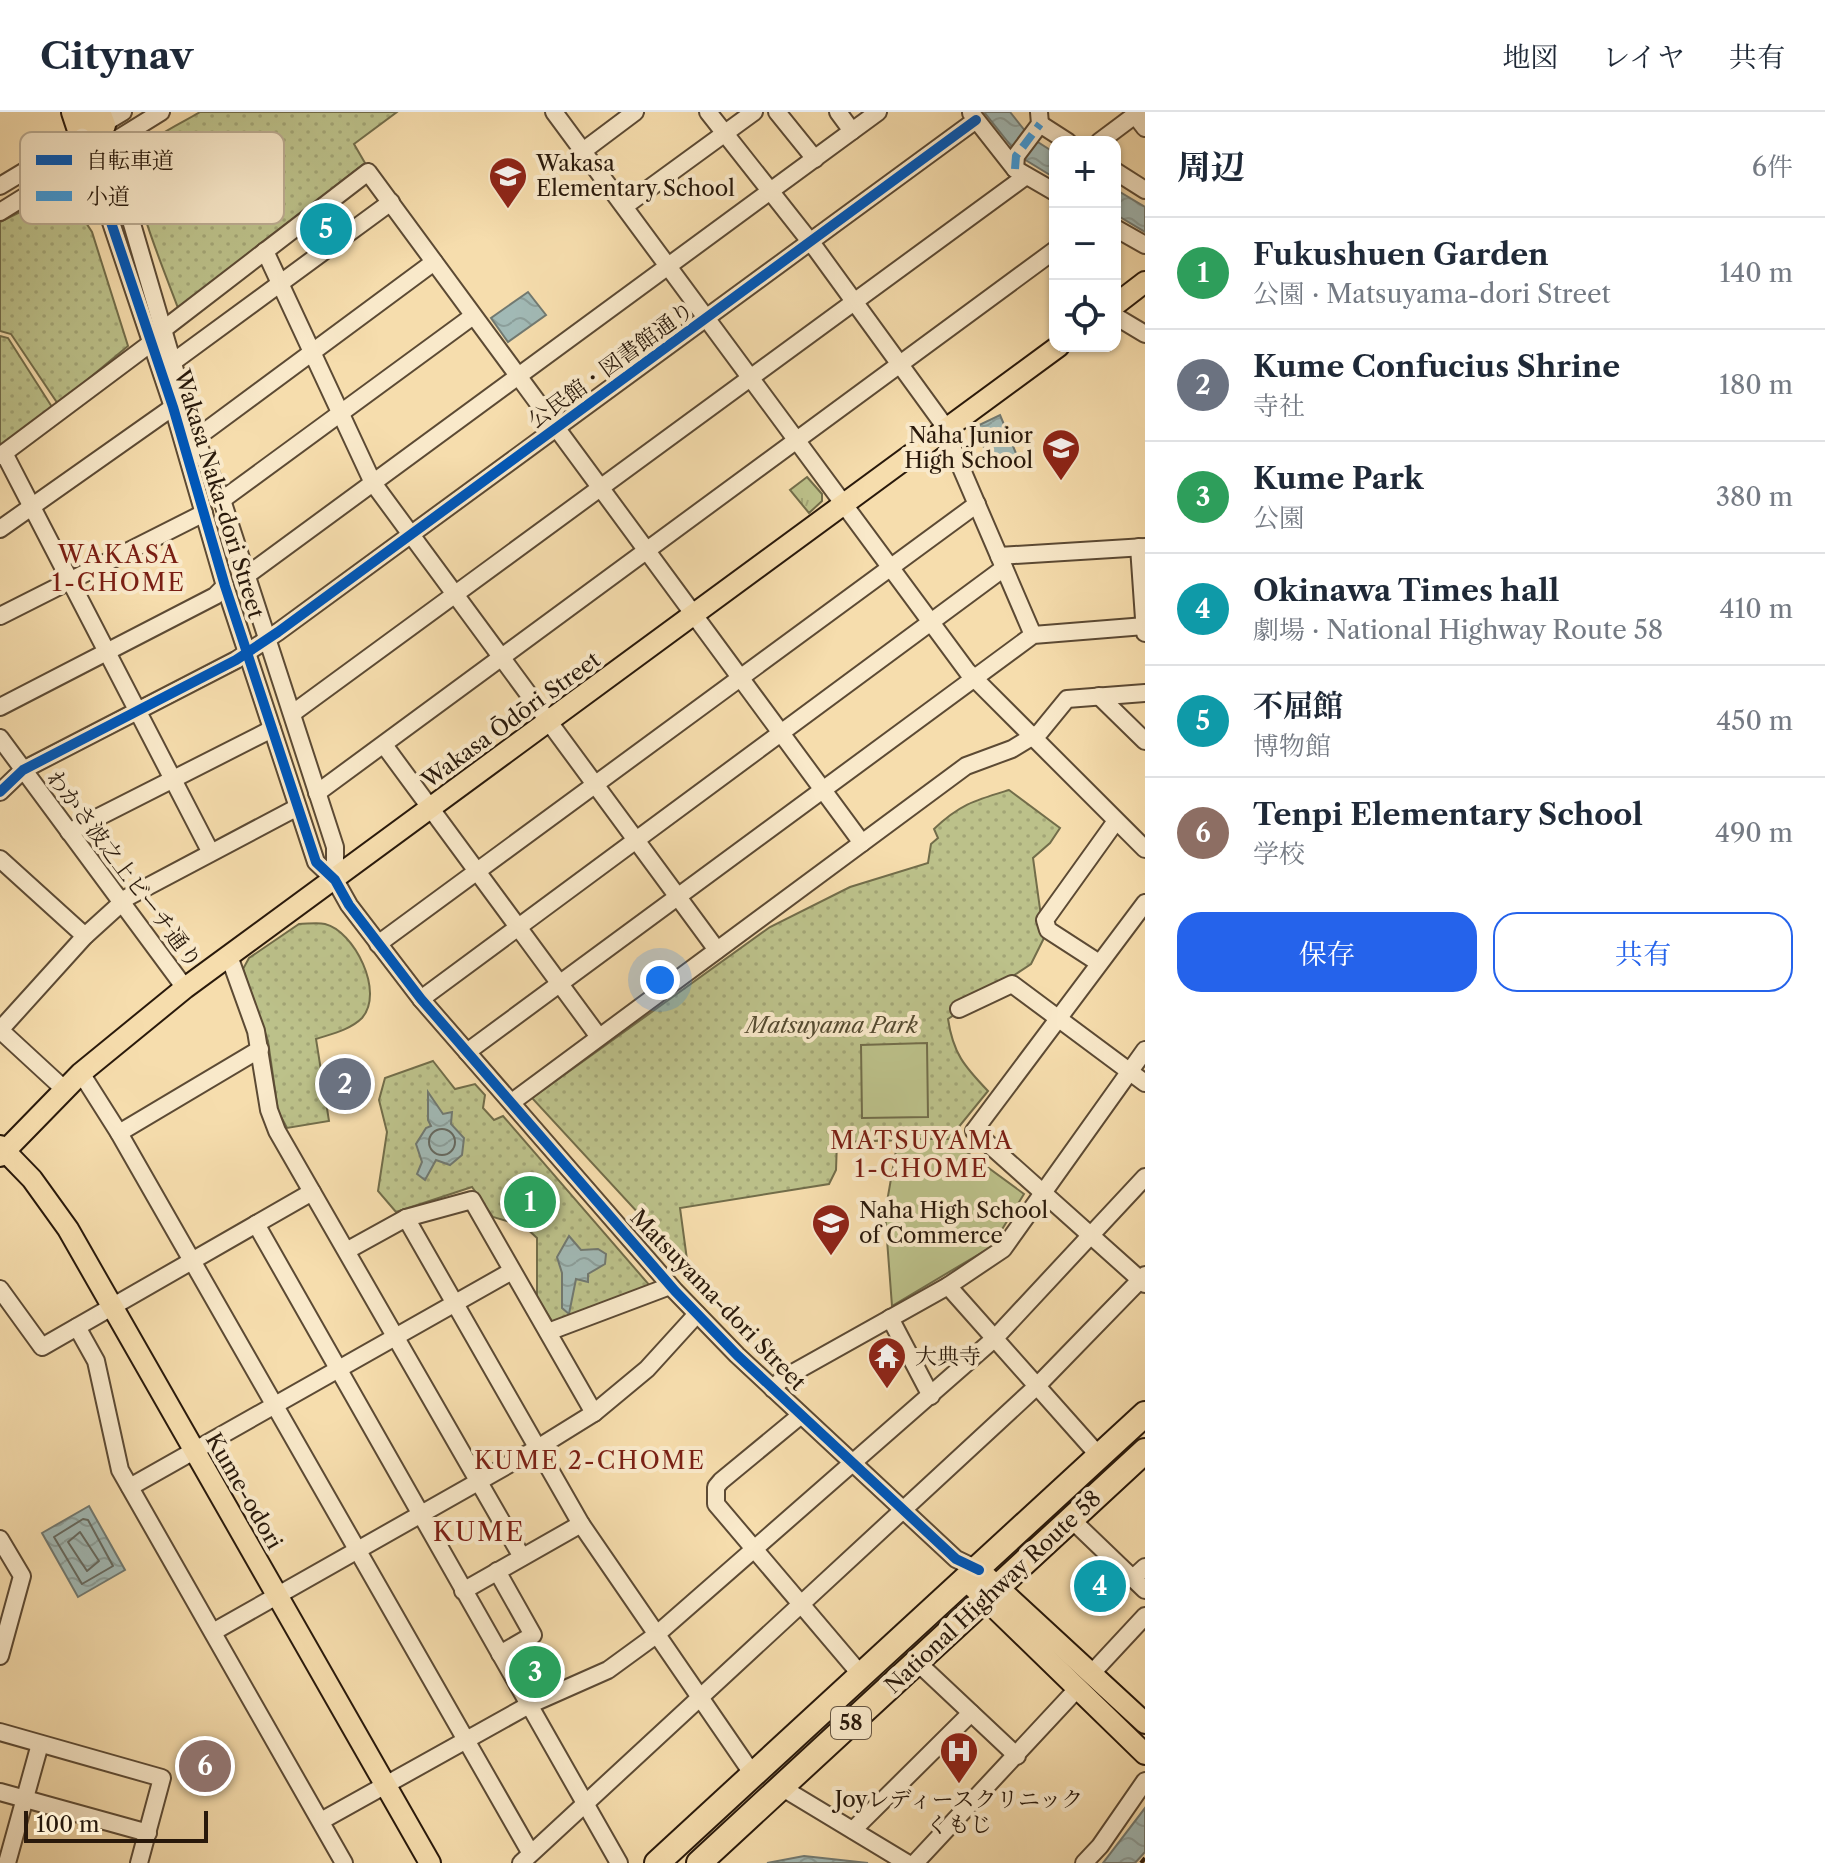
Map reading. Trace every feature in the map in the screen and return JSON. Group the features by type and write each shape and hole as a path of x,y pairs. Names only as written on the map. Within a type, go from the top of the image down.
{"highway":[{"path":"74,112 97,132"},
{"name":"National Highway Route 58","path":"657,1863 862,1676 967,1570 1101,1458 1145,1414"},
{"name":"National Highway Route 58","path":"699,1863 1145,1451"}],"main road":[{"path":"1121,300 1145,282"},
{"name":"Wakasa Ōdōri Street","path":"2,1151 81,1073 185,988 1051,352"},
{"name":"Kume-odori","path":"2,1151 59,1215 430,1863"},
{"path":"967,1570 1085,1680 1145,1723"},
{"path":"1085,1680 1145,1754"}],"street":[{"path":"105,132 161,112"},
{"path":"554,112 974,679 1145,849"},
{"path":"583,151 635,112"},
{"path":"708,112 744,155 851,302 901,364 945,430 1033,635"},
{"path":"625,206 754,112"},
{"path":"777,112 815,159"},
{"path":"838,112 852,131"},
{"path":"246,576 878,112"},
{"path":"973,116 1019,167 1049,188"},
{"name":"公民館・図書館通り","path":"0,792 23,770 247,653 268,639 707,319 973,116"},
{"path":"1109,136 1140,118"},
{"path":"293,713 851,302 1019,167 1037,124 1058,136"},
{"path":"164,329 368,172 862,843"},
{"path":"0,186 20,175"},
{"path":"1121,175 1145,190"},
{"path":"0,199 20,186"},
{"path":"0,212 20,196"},
{"path":"173,362 391,202"},
{"name":"Wakasa Naka-dori Street","path":"121,224 151,343 173,407 222,500 293,713 335,847 335,880"},
{"name":"Wakasa Naka-dori Street","path":"129,224 173,362 204,513 225,586 316,862 335,880"},
{"path":"1121,231 1145,245"},
{"path":"265,251 373,483 717,950"},
{"path":"317,793 1049,254"},
{"path":"189,437 207,430 434,262"},
{"path":"222,500 473,316"},
{"path":"1121,320 1145,334"},
{"path":"151,343 2,454 32,506 210,851"},
{"path":"0,529 173,407"},
{"path":"378,944 592,783 977,504"},
{"path":"0,616 204,513"},
{"path":"421,999 930,622 1001,562 1142,547 1145,635"},
{"path":"0,707 215,596 225,586"},
{"path":"467,1052 1033,635 1145,626"},
{"path":"512,1102 966,766 1031,738 1067,699 1145,693"},
{"path":"1099,696 1145,741"},
{"path":"69,832 272,729"},
{"name":"わかさ波之上ビーチ通り","path":"0,738 185,988"},
{"path":"384,745 599,1037"},
{"path":"64,1089 0,1030 85,936 122,902 210,851 296,808"},
{"path":"1099,963 1048,930 1045,920 1116,821"},
{"path":"0,859 85,936"},
{"name":"Matsuyama-dori Street","path":"335,880 378,944 421,999 670,1286 773,1389 967,1570"},
{"path":"81,1073 119,1133 465,1740 525,1858 904,1511 1036,1387 1143,1280 974,1131 1145,903"},
{"path":"229,956 260,1049 269,1110 312,1192 522,1557"},
{"path":"959,1009 1012,984 1145,1083"},
{"path":"119,1133 260,1049"},
{"path":"773,1389 782,1379 948,1286 1003,1249 1145,1050"},
{"path":"321,1821 529,1705 608,1670 656,1635 855,1464 994,1339 1145,1177"},
{"path":"0,1289 42,1347 312,1192"},
{"path":"348,1250 406,1218 472,1200 594,1413"},
{"path":"406,1218 581,1524 754,1776"},
{"path":"256,1224 619,1863"},
{"path":"130,1487 512,1271"},
{"path":"548,1332 670,1286"},
{"path":"948,1286 1101,1458"},
{"path":"213,1632 479,1482 594,1413 647,1369 697,1314"},
{"path":"890,1318 931,1396"},
{"path":"77,1327 96,1361 120,1470 344,1863"},
{"path":"801,1415 716,1487 716,1504 862,1676"},
{"path":"1072,1520 1141,1579"},
{"path":"463,1591 581,1524"},
{"path":"0,1539 22,1576 0,1656"},
{"path":"497,1571 533,1635 500,1654"},
{"path":"915,1863 1145,1616"},
{"path":"917,1662 1017,1756"},
{"path":"853,1830 971,1713"},
{"path":"0,1732 162,1778 139,1863"},
{"path":"7,1863 40,1744"},
{"path":"1084,1863 1100,1846 1145,1781"},
{"path":"781,1787 907,1863"},
{"path":"0,1792 148,1833"}],"green space":[{"path":"200,112 397,112 354,144 365,163 178,308 148,224 284,224 284,132 164,132"},
{"path":"20,212 20,224 87,224 92,232 128,346 58,404 11,334 0,331 0,222"},
{"path":"0,336 8,338 52,407 0,448"},
{"path":"807,477 822,494 822,501 809,513 790,490"},
{"name":"Matsuyama Park","path":"1009,790 1060,828 1050,843 1033,858 1044,938 1031,964 948,1019 961,1058 988,1091 949,1139 837,1142 836,1170 829,1184 680,1208 688,1267 532,1098 770,927 850,887 928,863 931,844 938,838 934,829 969,804"},
{"path":"299,924 325,924 346,938 363,964 370,993 362,1018 352,1026 316,1039 329,1121 287,1128 278,1111 268,1041 243,969 249,958"},
{"path":"927,1043 928,1117 862,1118 861,1045"},
{"path":"433,1061 455,1089 475,1084 485,1095 483,1108 494,1120 503,1116 651,1287 553,1323 537,1297 537,1238 524,1226 493,1217 472,1187 396,1212 378,1191 387,1132 379,1100 385,1078"},
{"path":"898,1139 949,1139 1024,1194 991,1247 892,1306 885,1213"},
{"path":"538,1643 555,1682 537,1691 530,1688 514,1662 516,1656"}],"water":[{"path":"984,112 1010,112 1030,137 1049,149 1049,174 1019,156"},
{"path":"1121,193 1145,207 1145,232 1121,218"},
{"path":"528,292 546,315 508,342 491,318"},
{"path":"1000,415 1018,458 993,468 975,427"},
{"path":"428,1092 443,1114 452,1112 451,1124 464,1138 462,1155 450,1165 436,1160 425,1180 417,1174 422,1162 416,1144 426,1128 431,1126 428,1120"},
{"path":"569,1236 581,1250 598,1249 606,1254 605,1264 588,1274 588,1282 576,1279 569,1314 562,1308 562,1273 557,1257"},
{"path":"89,1506 125,1570 78,1597 42,1533"},
{"path":"1145,1808 1145,1852 1135,1863 1103,1863"},
{"path":"804,1856 868,1863 767,1863"}],"railway":[{"path":"1141,1863 1145,1858"}],"marked path":[{"path":"1015,169 1016,156 1040,124"}],"cycle path":[{"path":"0,792 23,770 236,660 278,632 976,120"},
{"path":"112,224 173,407 225,586 316,862 335,880 349,905 421,999 675,1291 737,1355 956,1559 979,1570"}],"place":[{"name":"Wakasa Elementary School","path":"508,210"},
{"name":"不屈館","path":"326,229"},
{"name":"Naha Junior High School","path":"1061,482"},
{"name":"Kume Confucius Shrine","path":"345,1084"},
{"name":"Fukushuen Garden","path":"530,1202"},
{"name":"Naha High School of Commerce","path":"831,1257"},
{"name":"大典寺","path":"887,1390"},
{"name":"Okinawa Times hall","path":"1100,1586"},
{"name":"Kume Park","path":"535,1672"},
{"name":"Tenpi Elementary School","path":"205,1766"},
{"name":"Joyレディースクリニック くもじ","path":"959,1785"}],"district":[{"name":"WAKASA 1-CHOME","path":"119,568"},
{"name":"MATSUYAMA 1-CHOME","path":"922,1154"},
{"name":"KUME 2-CHOME","path":"590,1460"},
{"name":"KUME","path":"479,1532"}]}
